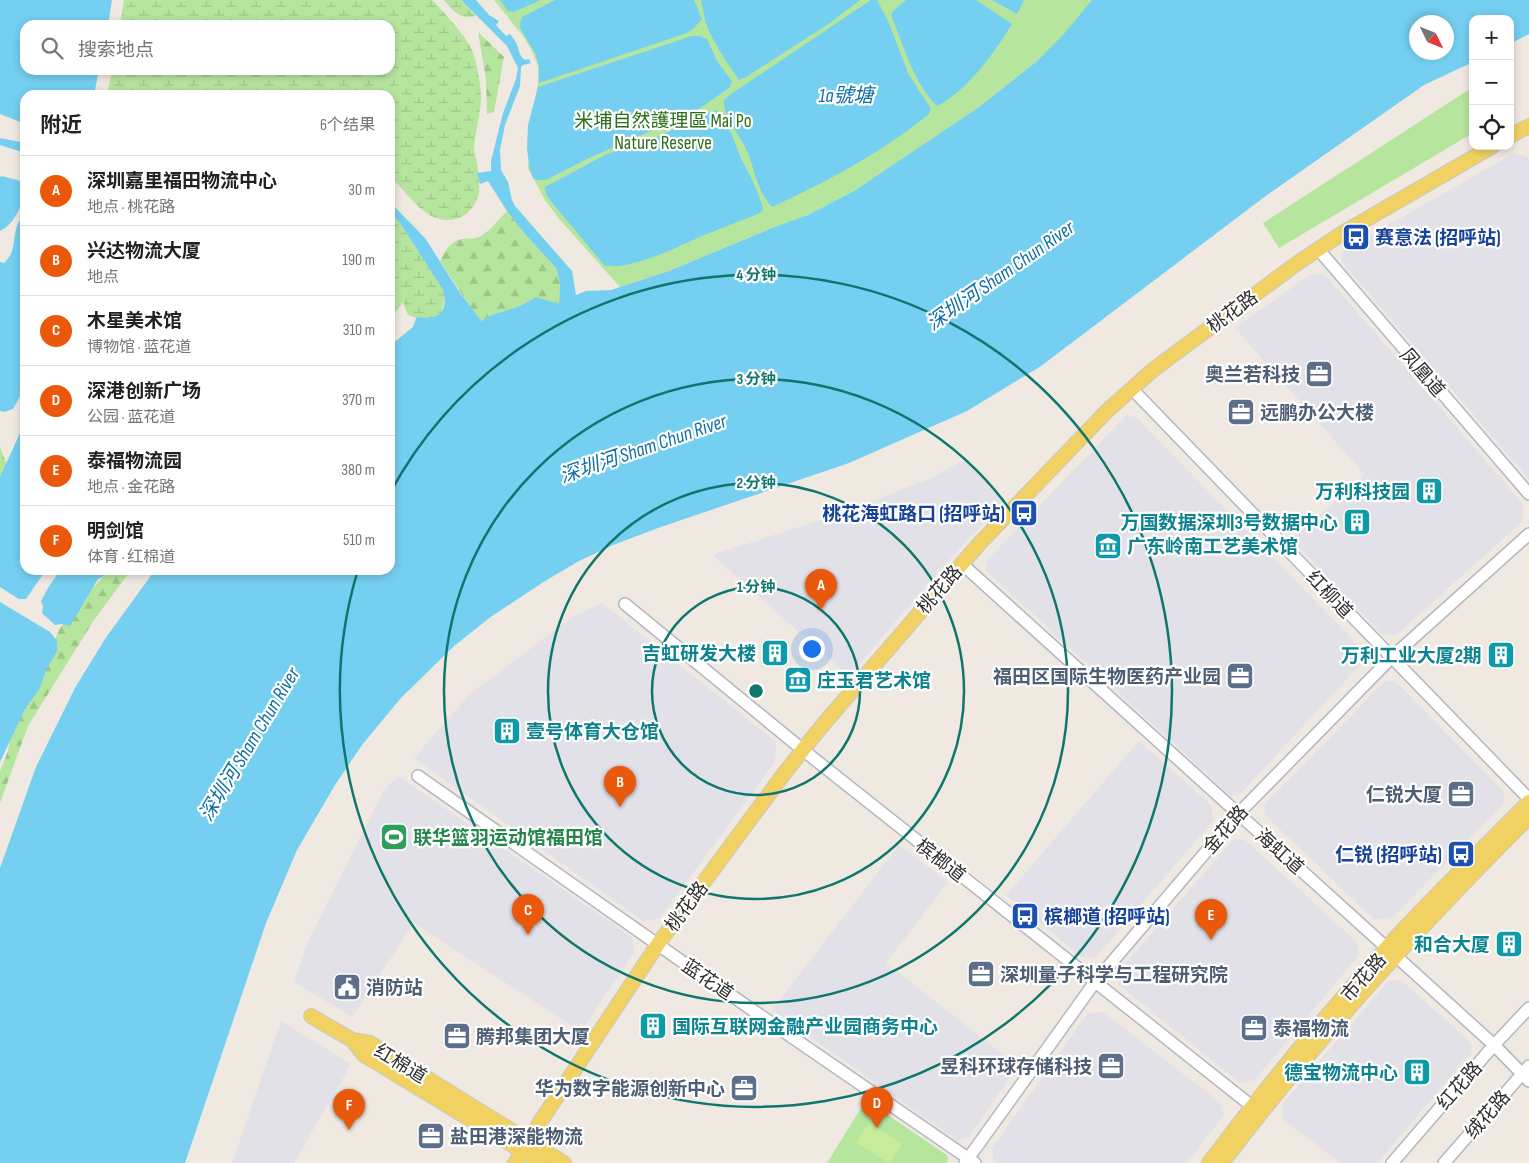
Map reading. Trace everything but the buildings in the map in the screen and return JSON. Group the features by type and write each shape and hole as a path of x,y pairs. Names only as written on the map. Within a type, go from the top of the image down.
{"main road":[{"path":"1514,134 1528,128"},
{"name":"桃花路","path":"521,1151 658,944 803,750 961,563 1101,417 1154,369 1318,249 1485,150"},
{"name":"市花路","path":"1209,1163 1391,952 1529,800"},
{"name":"市花路","path":"1391,952 1529,817"},
{"name":"红棉道","path":"311,1016 352,1040 364,1054 542,1163"},
{"name":"市花路","path":"1222,1163 1256,1110"},
{"name":"红棉道","path":"521,1151 564,1163"}],"street":[{"name":"凤凰道","path":"1318,249 1529,494"},
{"name":"红柳道","path":"1132,388 1529,800"},
{"name":"金花路","path":"969,1162 1095,982 1238,813 1392,657 1529,534"},
{"name":"海虹道","path":"961,563 1526,1074"},
{"name":"槟榔道","path":"625,604 803,750 1256,1110"},
{"name":"蓝花道","path":"418,776 969,1162"},
{"name":"红花路","path":"1392,1163 1494,1045 1529,1008"},
{"name":"绒花路","path":"1444,1163 1526,1074"}],"shaded area":[{"path":"1514,153 1529,157 1529,479 1341,261 1343,251"},
{"path":"1311,274 1325,275 1523,504 1523,521 1396,635 1383,635 1292,540 1365,475 1235,328"},
{"name":"福田区国际生物医药产业园","path":"1126,416 1136,417 1364,651 1361,664 1240,794 1231,796 986,571 987,560"},
{"path":"964,460 1005,499 930,581 849,676 712,555 839,514 929,479"},
{"path":"602,603 776,742 775,762 659,919 643,921 414,758 469,695 572,617"},
{"path":"1385,681 1395,681 1503,791 1505,803 1393,917 1375,920 1264,814 1265,804"},
{"path":"1139,741 1211,805 1213,821 1096,957 1083,958 1006,895"},
{"path":"398,776 632,937 634,952 581,1032 414,923 352,1017 294,982 308,942 383,792"},
{"path":"1234,839 1245,840 1357,942 1359,955 1255,1080 1240,1083 1118,984 1118,972"},
{"path":"899,845 948,882 886,963 1018,1066 969,1137 958,1141 772,1010"},
{"path":"1401,980 1471,1043 1471,1053 1377,1163 1340,1163 1282,1118 1283,1103 1389,981"},
{"name":"昱科环球存储科技","path":"1103,1012 1221,1103 1224,1115 1187,1163 999,1163 994,1160 992,1148 1088,1013"},
{"path":"281,1021 351,1064 294,1163 232,1163"}],"green space":[{"path":"124,0 432,0 452,21 469,44 478,69 481,103 474,149 478,170 478,197 470,210 461,217 450,220 439,219 421,209 395,182 395,90 108,90 111,75 395,75 395,20 121,20"},
{"path":"444,0 461,0 476,16 461,16"},
{"name":"米埔自然護理區 Mai Po Nature Reserve","path":"494,0 1331,0 1045,53 979,107 854,191 808,215 669,271 620,287 560,220 545,200 528,168 531,126 538,85 538,66 523,36"},
{"path":"478,32 504,57 494,112 487,114 486,79"},
{"path":"1469,90 1469,135 1279,248 1263,223"},
{"path":"507,211 556,268 560,283 559,305 536,297 520,306 492,315 481,321 440,261 451,244 457,240 481,236"},
{"path":"395,218 443,290 444,300 439,316 395,343 413,327 416,318 408,315 395,282"},
{"path":"395,261 411,290 395,314"},
{"path":"0,447 9,470 0,476"},
{"path":"105,575 127,575 94,620 28,726 0,803 0,771 8,751 14,716 51,649 59,630 74,607"},
{"path":"866,1100 948,1156 947,1163 827,1163"},
{"path":"870,1122 902,1144 889,1163 856,1142"}],"water":[{"path":"0,0 112,0 109,20 20,20 20,75 98,75 95,90 20,90 20,122 0,114"},
{"name":"深圳河 Sham Chun River","path":"461,0 476,0 489,15 499,21 496,25 506,36 510,34 516,42 522,57 525,60 529,59 531,63 521,67 520,86 505,125 500,150 501,170 508,182 515,206 572,271 576,295 586,291 611,290 669,271 808,215 854,191 979,107 1036,62 1063,35 1092,0 1529,0 1529,34 1514,42 1514,15 1469,15 1469,64 1424,85 1267,195 1041,366 967,411 849,463 613,545 579,561 492,616 454,646 400,699 362,745 335,785 297,850 266,923 185,1163 0,1163 0,868 36,767 75,688 105,639 151,575 395,575 395,342 413,327 417,317 431,317 440,313 443,309 444,298 443,290 395,218 395,207 425,238 458,290 481,321 492,315 520,306 536,297 559,304 560,283 556,268 524,233 488,181 480,184 477,173 491,171 491,161 503,113 516,79 518,68 507,46"},
{"path":"500,0 540,0 514,12 508,11"},
{"path":"555,0 694,0 702,19 687,33 539,83 539,67 535,53 520,28 520,23 522,17"},
{"name":"1a號塘","path":"701,0 860,0 830,23 739,80 709,31"},
{"name":"1a號塘","path":"871,0 877,0 888,21 909,75 931,109 929,114 873,154 772,207 763,195 745,146 729,121 724,107 724,100"},
{"name":"1a號塘","path":"906,0 976,0 1012,24 989,58 969,81 959,91 937,106 922,87 891,15"},
{"path":"992,0 1024,0 1017,14"},
{"path":"692,36 707,39 717,61 732,81 730,87 689,116 589,158 546,180 536,180 533,178 527,149 528,125 538,87"},
{"path":"716,110 729,128 763,209 760,213 639,262 626,265 604,265 549,199 545,187 605,155 659,136"},
{"path":"0,138 20,142 20,151 0,145"},
{"path":"0,177 20,181 20,208 12,221 0,231"},
{"path":"20,220 20,396 13,409 4,412 0,411 0,262 4,263 10,255"},
{"path":"20,433 20,575 43,575 26,599 19,599 0,587 0,477"},
{"path":"57,575 104,575 98,579 70,626 55,625 42,613 43,606 41,601"},
{"path":"0,602 50,632 57,641 57,651 46,670 40,688 25,709 0,762"}],"place":[{"name":"赛意法 (招呼站)","path":"1356,237"},
{"name":"奥兰若科技","path":"1319,374"},
{"name":"远鹏办公大楼","path":"1241,412"},
{"name":"万利科技园","path":"1429,491"},
{"name":"桃花海虹路口 (招呼站)","path":"1024,513"},
{"name":"万国数据深圳3号数据中心","path":"1357,522"},
{"name":"广东岭南工艺美术馆","path":"1108,546"},
{"name":"深圳嘉里福田物流中心","path":"821,610"},
{"name":"吉虹研发大楼","path":"775,653"},
{"name":"万利工业大厦2期","path":"1501,655"},
{"name":"福田区国际生物医药产业园","path":"1240,676"},
{"name":"庄玉君艺术馆","path":"798,680"},
{"name":"壹号体育大仓馆","path":"507,731"},
{"name":"仁锐大厦","path":"1461,794"},
{"name":"兴达物流大厦","path":"620,807"},
{"name":"联华篮羽运动馆福田馆","path":"394,837"},
{"name":"仁锐 (招呼站)","path":"1461,854"},
{"name":"槟榔道 (招呼站)","path":"1025,916"},
{"name":"木星美术馆","path":"528,935"},
{"name":"泰福物流园","path":"1211,940"},
{"name":"和合大厦","path":"1509,944"},
{"name":"深圳量子科学与工程研究院","path":"981,974"},
{"name":"消防站","path":"347,987"},
{"name":"国际互联网金融产业园商务中心","path":"653,1026"},
{"name":"泰福物流","path":"1254,1028"},
{"name":"腾邦集团大厦","path":"457,1036"},
{"name":"昱科环球存储科技","path":"1111,1066"},
{"name":"德宝物流中心","path":"1417,1072"},
{"name":"华为数字能源创新中心","path":"744,1088"},
{"name":"深港创新广场","path":"877,1128"},
{"name":"明剑馆","path":"349,1130"},
{"name":"盐田港深能物流","path":"431,1136"}]}
